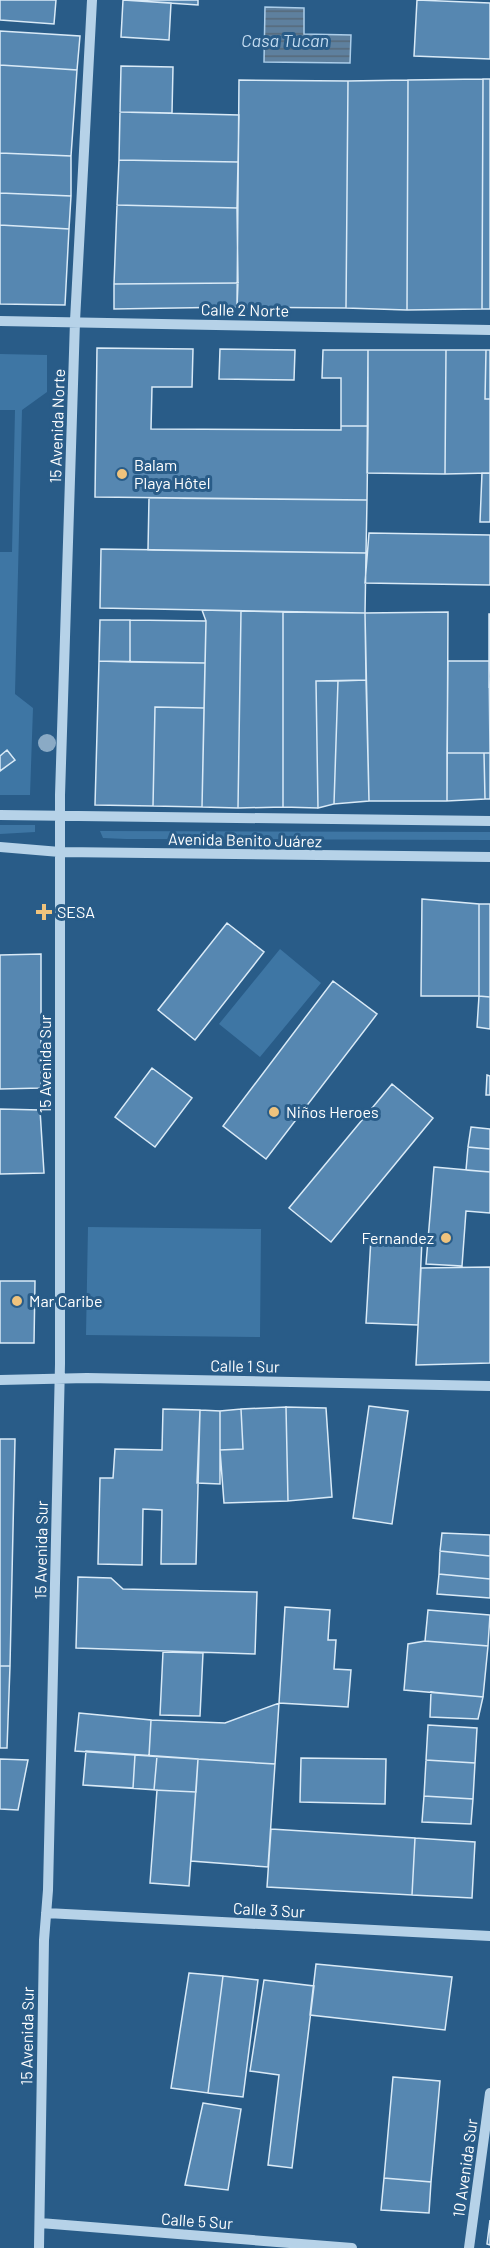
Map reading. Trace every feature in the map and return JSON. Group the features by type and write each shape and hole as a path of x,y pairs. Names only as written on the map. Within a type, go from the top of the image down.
{"street":[{"name":"15 Avenida Norte","path":"60,852 75,321 92,0"},
{"name":"Calle 2 Norte","path":"0,321 490,330"},
{"name":"Avenida Benito Juárez","path":"0,815 490,821"},
{"name":"Avenida Benito Juárez","path":"0,847 60,852 490,857"},
{"name":"15 Avenida Sur","path":"39,2248 60,1379 60,852"},
{"name":"Calle 1 Sur","path":"0,1380 490,1386"},
{"name":"Calle 3 Sur","path":"46,1913 490,1936"},
{"name":"10 Avenida Sur","path":"469,2248 490,2093"},
{"name":"Calle 5 Sur","path":"40,2223 352,2248"}],"shaded area":[{"path":"0,354 47,355 47,392 22,410 15,694 33,708 30,795 0,795 0,771 14,760 7,751 0,756 0,552 12,552 15,410 0,410"},
{"path":"0,825 35,825 35,832 0,834"},
{"path":"100,831 490,832 490,840 126,839 103,838"},
{"path":"280,949 321,983 260,1057 219,1024"},
{"path":"88,1227 261,1229 260,1337 86,1335"}],"water":[{"name":"Casa Tucan","path":"265,7 304,8 304,34 351,35 350,63 264,62"}],"building":[{"path":"0,0 56,0 54,24 0,20"},
{"path":"123,0 171,3 169,40 121,37"},
{"path":"123,0 198,0 198,5"},
{"path":"417,0 490,3 490,59 414,56"},
{"path":"0,31 80,36 77,70 0,65"},
{"path":"0,65 77,70 71,156 0,153"},
{"path":"121,66 173,67 172,113 120,112"},
{"path":"483,79 490,79 490,309 482,309"},
{"path":"483,79 482,309 407,310 408,80"},
{"path":"239,80 348,81 346,308 237,307"},
{"path":"408,80 407,310 346,308 348,81"},
{"path":"120,112 239,115 238,162 119,160"},
{"path":"0,153 71,156 71,196 0,193"},
{"path":"119,160 238,162 237,208 117,205"},
{"path":"0,193 71,196 69,229 0,225"},
{"path":"117,205 237,208 238,283 114,284"},
{"path":"0,225 69,229 65,305 0,304"},
{"path":"238,283 237,307 114,309 114,284"},
{"path":"97,348 193,349 192,387 152,387 151,429 341,430 341,426 368,426 367,500 95,497"},
{"path":"220,349 295,350 294,380 219,379"},
{"path":"323,350 368,350 368,426 341,426 341,378 322,378"},
{"path":"368,350 446,350 445,474 367,473"},
{"path":"446,350 486,350 485,399 490,399 490,473 445,474"},
{"path":"486,350 490,350 490,399 485,399"},
{"path":"482,473 490,473 490,522 480,522"},
{"path":"149,498 367,500 366,553 148,550"},
{"path":"369,533 490,535 490,585 365,583"},
{"path":"101,549 366,553 365,613 100,608"},
{"path":"202,610 241,611 238,808 202,807 206,621"},
{"path":"241,611 283,612 283,807 238,808"},
{"path":"283,612 365,613 366,680 316,681 318,808 283,807"},
{"path":"448,612 447,801 369,801 365,613"},
{"path":"489,614 490,614 489,688"},
{"path":"100,620 130,620 130,662 99,661"},
{"path":"130,620 206,621 205,663 130,662"},
{"path":"99,661 205,663 204,708 155,707 153,806 95,805"},
{"path":"448,661 489,661 490,753 447,753"},
{"path":"366,680 369,801 334,804 338,681"},
{"path":"316,681 338,681 334,804 318,808"},
{"path":"155,707 204,708 202,807 153,806"},
{"path":"7,750 15,760 0,771 0,756"},
{"path":"447,753 484,753 485,799 447,801"},
{"path":"484,753 490,753 490,799 485,799"},
{"path":"422,899 479,904 479,996 421,996"},
{"path":"479,904 490,904 490,997 479,996"},
{"path":"227,923 264,952 195,1040 158,1010"},
{"name":"SESA","path":"41,954 41,1088 0,1089 0,955"},
{"path":"333,981 377,1014 266,1159 223,1126"},
{"path":"479,996 490,997 490,1029 477,1027"},
{"path":"152,1068 192,1098 155,1147 115,1117"},
{"path":"487,1075 490,1076 490,1095 486,1095"},
{"path":"392,1084 433,1118 331,1242 289,1208"},
{"path":"0,1109 40,1110 44,1173 0,1174"},
{"path":"471,1127 490,1129 490,1149 468,1147"},
{"path":"468,1147 490,1149 490,1172 466,1170"},
{"name":"Fernandez","path":"434,1167 490,1172 490,1213 466,1211 462,1266 426,1264"},
{"path":"371,1238 422,1240 418,1325 366,1323"},
{"path":"490,1267 490,1363 416,1365 421,1268"},
{"name":"Mar Caribe","path":"0,1281 35,1281 34,1343 0,1343"},
{"path":"369,1406 408,1411 392,1524 353,1518"},
{"path":"286,1407 288,1501 224,1503 220,1450 243,1449 241,1409"},
{"path":"286,1407 326,1408 332,1497 288,1501"},
{"path":"163,1409 200,1410 196,1564 161,1564 162,1510 143,1509 142,1565 98,1564 100,1478 113,1478 115,1449 162,1450"},
{"path":"241,1409 243,1449 220,1450 220,1411"},
{"path":"200,1410 220,1411 220,1484 197,1483"},
{"path":"0,1439 15,1439 10,1666 0,1666"},
{"path":"442,1533 490,1535 490,1556 440,1551"},
{"path":"440,1551 490,1556 490,1579 439,1574"},
{"path":"439,1574 490,1579 490,1598 437,1594"},
{"path":"78,1577 111,1578 123,1589 257,1592 255,1654 76,1648"},
{"path":"285,1607 330,1610 328,1640 336,1640 334,1669 351,1670 348,1707 279,1703"},
{"path":"428,1610 490,1615 488,1646 425,1641"},
{"path":"425,1641 488,1646 483,1697 404,1690 408,1644"},
{"path":"163,1652 203,1653 200,1716 160,1715"},
{"path":"0,1666 10,1666 7,1748 0,1748"},
{"path":"431,1692 483,1697 478,1719 430,1717"},
{"path":"279,1703 275,1764 149,1756 151,1720 225,1723"},
{"path":"79,1713 151,1720 149,1756 75,1751"},
{"path":"428,1725 477,1728 475,1763 426,1760"},
{"path":"86,1751 198,1759 189,1886 150,1883 157,1790 83,1785"},
{"path":"86,1751 135,1755 133,1788 83,1785"},
{"path":"157,1756 198,1759 196,1792 154,1790"},
{"path":"301,1758 386,1759 385,1804 300,1802"},
{"path":"0,1759 28,1760 18,1810 0,1809"},
{"path":"198,1759 275,1764 268,1867 191,1861"},
{"path":"426,1760 475,1763 473,1799 424,1796"},
{"path":"424,1796 473,1799 471,1824 422,1822"},
{"path":"271,1829 415,1838 412,1895 267,1887"},
{"path":"415,1838 475,1842 472,1898 412,1895"},
{"path":"316,1964 452,1977 445,2030 310,2015"},
{"path":"189,1973 223,1976 208,2093 171,2088"},
{"path":"223,1976 258,1980 243,2097 208,2093"},
{"path":"264,1980 314,1986 292,2168 268,2165 279,2075 250,2071"},
{"path":"393,2077 440,2081 431,2182 384,2178"},
{"path":"203,2103 241,2109 228,2190 185,2185"},
{"path":"384,2178 431,2182 429,2213 381,2210"},
{"path":"490,2220 490,2245 487,2244"}],"place":[{"name":"Balam Playa Hôtel","path":"122,474"},
{"name":"SESA","path":"44,912"},
{"name":"Niños Heroes","path":"274,1112"},
{"name":"Fernandez","path":"446,1238"},
{"name":"Mar Caribe","path":"17,1301"}]}
